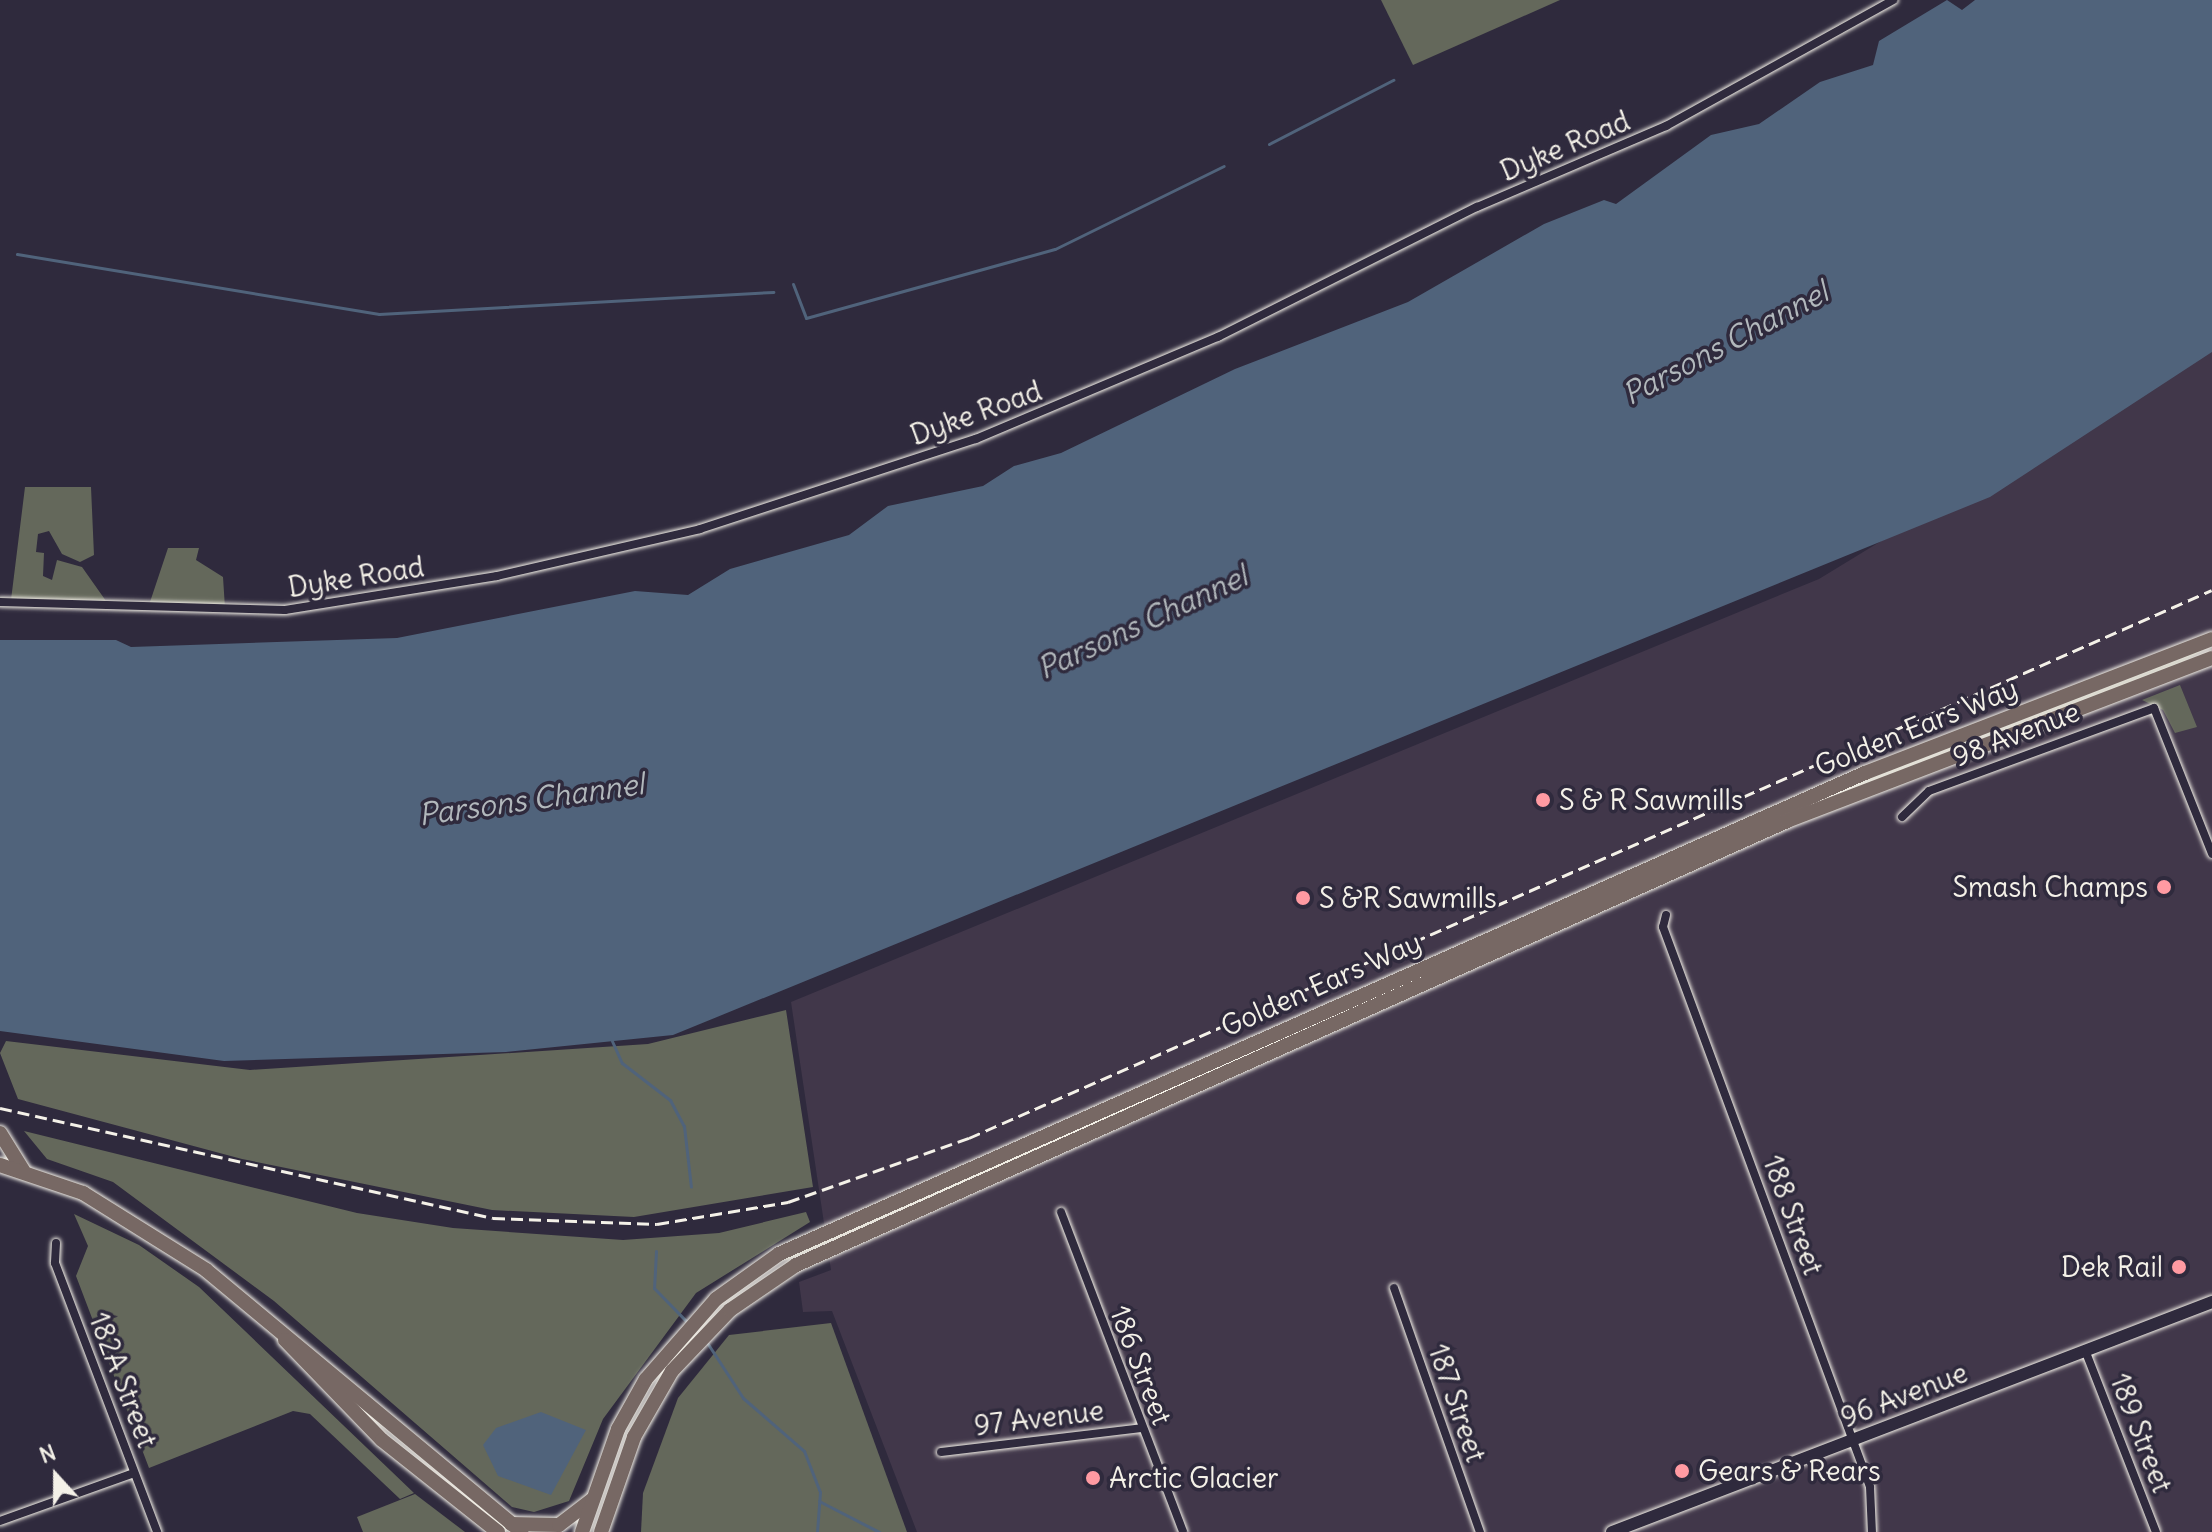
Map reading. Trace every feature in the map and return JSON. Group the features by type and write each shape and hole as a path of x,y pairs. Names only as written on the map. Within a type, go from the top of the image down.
{"main road":[{"name":"Golden Ears Way","path":"582,1532 593,1499 646,1379 729,1287 807,1240 1825,791 2212,639"},
{"name":"Golden Ears Way","path":"601,1531 634,1437 660,1389 699,1339 756,1290 816,1255 1787,821 2212,658"},
{"path":"0,1133 23,1170"},
{"path":"0,1165 23,1170 152,1232 283,1336 510,1529 559,1525 593,1499"},
{"name":"96 Avenue","path":"1612,1532 2212,1302"}],"street":[{"name":"Dyke Road","path":"0,602 285,610 512,573 715,525 976,439 1218,337 1477,207 1666,126 1893,0"},
{"name":"98 Avenue","path":"1902,817 1929,791 2154,708 2212,854"},
{"name":"188 Street","path":"1666,915 1663,927 1853,1439 1874,1504 1872,1532"},
{"name":"186 Street","path":"1061,1212 1183,1532"},
{"name":"182A Street","path":"56,1243 55,1263 157,1532"},
{"name":"187 Street","path":"1394,1288 1480,1532"},
{"name":"189 Street","path":"2085,1350 2156,1532"},
{"name":"97 Avenue","path":"941,1452 1142,1428"},
{"path":"0,1521 134,1473"}],"shaded area":[{"path":"1381,0 1560,0 1413,65"},
{"path":"2212,339 2212,1532 917,1532 832,1311 803,1312 799,1282 831,1270 791,1002 1819,579"},
{"path":"25,487 91,487 94,555 80,562 62,554 49,531 38,534 36,552 44,553 43,576 52,580 57,560 82,567 106,601 11,600"},
{"path":"168,548 199,548 196,560 223,577 225,608 149,605"},
{"path":"2212,645 2177,665 1823,800 1872,776"},
{"path":"2180,685 2197,727 2175,733 2163,710 2142,700"},
{"path":"786,1010 813,1187 634,1217 492,1210 242,1159 18,1099 0,1053 6,1041 250,1070 648,1044"},
{"path":"1263,1048 1163,1095 784,1261 792,1255"},
{"path":"24,1131 357,1213 453,1228 623,1240 719,1233 806,1212 810,1222 696,1293 603,1419 569,1501 534,1512 512,1507 274,1301 113,1182 47,1159"},
{"path":"74,1214 139,1245 199,1287 414,1493 400,1499 310,1414 293,1411 149,1468 76,1276 88,1246"},
{"path":"831,1323 907,1532 641,1532 643,1493 678,1398 729,1335"},
{"path":"415,1494 465,1532 363,1532 357,1517"}],"water":[{"name":"Parsons Channel","path":"1947,0 1962,10 1975,0 2212,0 2212,352 1990,497 673,1035 506,1052 224,1061 0,1031 0,640 116,640 131,647 397,638 635,591 688,595 730,569 849,535 888,506 983,486 1014,466 1061,453 1235,369 1408,302 1544,224 1604,200 1616,204 1711,135 1759,124 1820,82 1873,65 1879,41"},
{"path":"541,1412 586,1430 551,1495 498,1476 483,1445 496,1428"}],"waterway":[{"path":"1269,144 1393,80"},
{"path":"793,284 806,318 1055,249 1224,166"},
{"path":"17,254 379,314 773,292"},
{"path":"612,1041 622,1063 670,1100 684,1126 691,1187"},
{"path":"656,1251 654,1288 689,1324"},
{"path":"706,1341 743,1398 804,1451 820,1492 817,1532"},
{"path":"819,1501 879,1532"}],"railway":[{"path":"0,1108 493,1218 657,1224 788,1202 969,1138 2212,590"}],"place":[{"name":"S & R Sawmills","path":"1543,800"},
{"name":"Smash Champs","path":"2164,887"},
{"name":"S &R Sawmills","path":"1303,898"},
{"name":"Dek Rail","path":"2179,1267"},
{"name":"Gears & Rears","path":"1682,1471"},
{"name":"Arctic Glacier","path":"1093,1478"}]}
